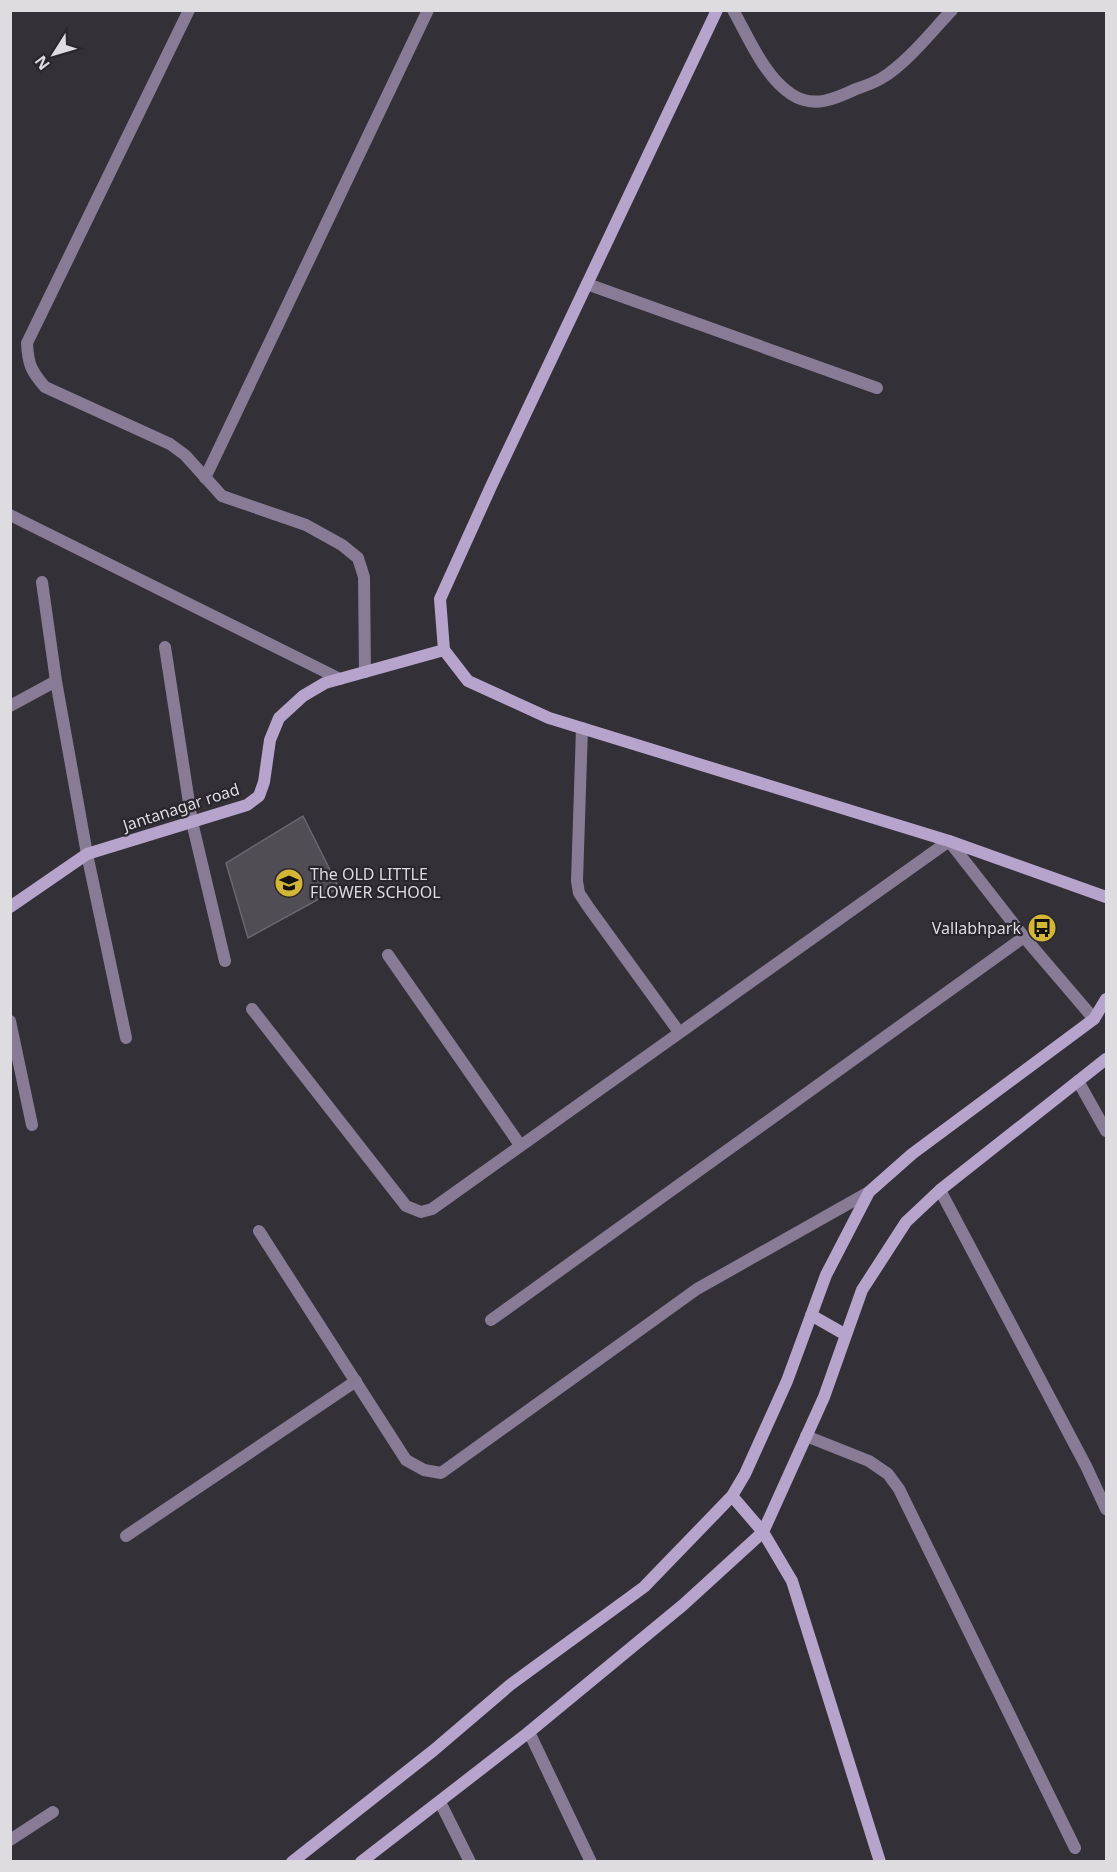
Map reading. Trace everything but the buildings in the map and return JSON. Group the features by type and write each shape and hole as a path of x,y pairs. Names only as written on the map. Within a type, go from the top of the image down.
{"street":[{"path":"189,10 27,343 28,362 34,375 45,387 170,444 185,455 222,496 306,525 342,545 358,558 364,577 365,672"},
{"path":"205,478 428,10"},
{"path":"717,10 493,482 440,599 444,650 468,681 549,718 949,841 1107,897"},
{"path":"733,10 765,65 779,84 806,101 818,102 833,99 881,79 898,66 952,10"},
{"path":"587,284 877,388"},
{"path":"10,515 340,679"},
{"path":"42,582 56,681 87,854 126,1038"},
{"path":"165,646 192,822 225,961"},
{"name":"Jantanagar road","path":"10,907 87,854 248,805 259,796 264,782 270,740 279,718 303,696 325,682 444,650"},
{"path":"10,706 56,681"},
{"path":"582,728 576,881 579,893 679,1032"},
{"path":"949,841 1024,938 1094,1019"},
{"path":"252,1009 406,1206 421,1212 432,1209 949,841"},
{"path":"491,1320 1024,938"},
{"path":"388,955 520,1145"},
{"path":"259,1231 406,1460 424,1470 441,1473 697,1289 869,1192 912,1154 1094,1019 1107,999"},
{"path":"10,1021 32,1125"},
{"path":"361,1862 529,1732 684,1605 763,1532 824,1397 862,1290 906,1222 940,1190 1107,1059"},
{"path":"1078,1082 1107,1131"},
{"path":"940,1190 1107,1509"},
{"path":"292,1862 434,1750 510,1685 644,1587 732,1496 745,1473 787,1381 826,1275 869,1192"},
{"path":"811,1315 846,1335"},
{"path":"126,1536 356,1381"},
{"path":"806,1436 869,1461 888,1474 899,1490 1075,1848"},
{"path":"732,1496 763,1532 792,1581 868,1819 879,1862"},
{"path":"529,1732 591,1862"},
{"path":"440,1802 470,1862"},
{"path":"10,1840 53,1812"}],"place":[{"name":"The OLD LITTLE FLOWER SCHOOL","path":"289,883"},
{"name":"Vallabhpark","path":"1042,928"}]}
